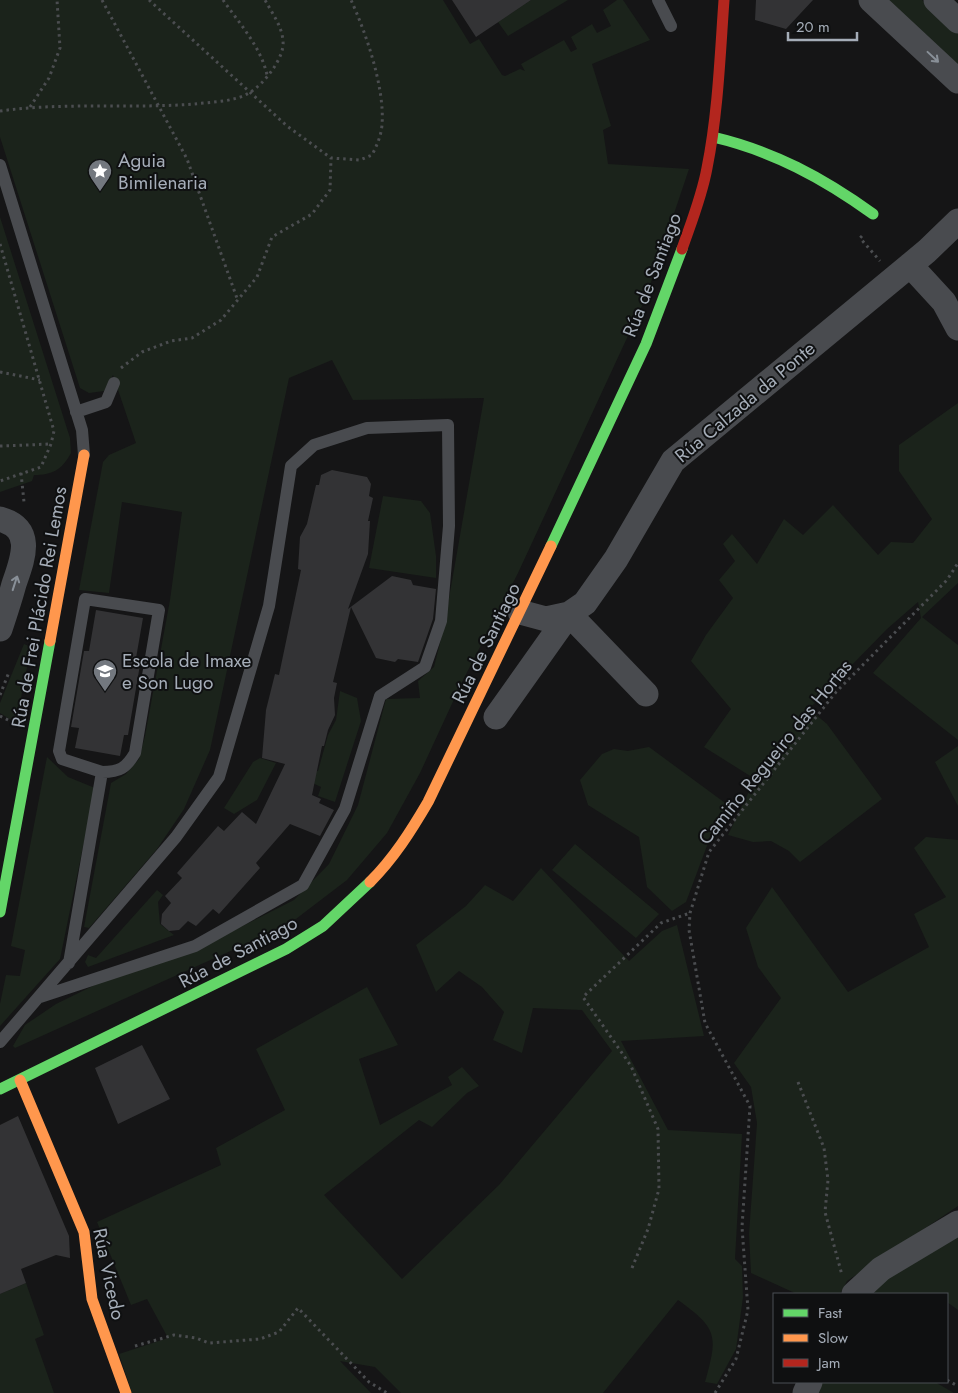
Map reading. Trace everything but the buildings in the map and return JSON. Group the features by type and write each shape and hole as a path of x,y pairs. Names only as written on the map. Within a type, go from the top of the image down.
{"street":[{"name":"Rúa de Santiago","path":"0,1089 286,950 323,926 354,898 384,868 407,837 428,802 520,612 665,298 698,204 713,137 724,0"},
{"path":"872,0 958,81"},
{"path":"936,0 958,21"},
{"path":"713,137 760,149 796,164 830,182 873,214"},
{"name":"Rúa Calzada da Ponte","path":"496,717 569,614 584,604 616,559 673,462 899,262 958,221"},
{"path":"899,262 944,302 958,328"},
{"name":"Rúa de Frei Plácido Rei Lemos","path":"0,912 84,455"},
{"path":"0,629 24,555 24,542 10,525"},
{"name":"Rúa Calzada da Ponte","path":"520,612 546,619 569,614"},
{"path":"569,614 646,694"},
{"name":"Rúa Vicedo","path":"20,1080 84,1232 86,1262 92,1299 126,1393"},
{"path":"848,1286 958,1223"}],"lane":[{"path":"658,0 671,26"},
{"path":"0,165 82,430 84,455"},
{"path":"76,412 106,402 114,383"},
{"path":"0,1042 176,838 220,777 269,606 291,466 314,445 367,428 448,425 449,526 441,621 426,667 380,696 345,809 303,885 195,946 40,996"},
{"path":"85,599 159,610 135,753 127,767 117,772 102,772 62,759 59,751 85,599"},
{"path":"69,963 102,772"}],"path":[{"path":"29,107 49,78 60,48 57,0"},
{"path":"102,0 187,160 238,301"},
{"path":"149,0 287,126 331,158 360,160 372,154 380,140 382,124 375,70 351,0"},
{"path":"223,0 252,41 264,64 267,76"},
{"path":"0,111 29,107 159,106 217,102 250,93 267,76 282,56 284,43 281,28 265,0"},
{"path":"114,383 116,375 126,362 142,352 171,341 192,338 221,320 257,277 272,237 312,214 330,190 331,158"},
{"path":"865,234 860,238 881,263 899,262"},
{"path":"0,244 54,431 51,444 41,467 0,481"},
{"path":"0,372 40,380"},
{"path":"0,446 51,444"},
{"path":"21,474 24,502"},
{"name":"Camiño Regueiro das Hortas","path":"715,1393 736,1359 748,1310 742,1227 750,1106 704,1023 688,930 690,913 709,852 836,692 947,580 958,563"},
{"path":"0,695 9,672"},
{"path":"632,1268 648,1229 659,1189 658,1129 631,1066 583,997 661,922 690,913"},
{"path":"798,1082 824,1148 828,1180 825,1212 848,1286"},
{"path":"110,1353 174,1335 196,1338 209,1343 260,1339 279,1332 298,1308 369,1382 387,1393"}],"shaded area":[{"path":"0,0 443,0 470,44 479,39 502,75 505,76 520,69 525,71 521,64 564,40 571,52 577,49 571,37 592,24 597,33 611,26 603,10 617,0 623,0 650,40 592,64 611,126 603,130 608,164 689,169 646,297 518,573 462,682 420,773 387,833 347,880 288,925 15,1048 13,1046 25,1025 56,1004 105,980 219,938 294,900 329,864 358,805 386,699 420,698 418,681 434,667 444,627 484,398 353,400 332,360 289,378 210,750 184,809 157,849 89,928 84,927 111,783 126,774 139,759 145,736 170,600 182,512 122,502 109,593 79,590 103,462 109,455 136,443 113,375 104,391 89,393 80,388 0,137"},
{"path":"531,0 568,0 508,36 498,22"},
{"path":"883,0 922,0 958,33 958,72"},
{"path":"0,217 70,438 71,453 64,464 51,473 34,475 32,481 0,492"},
{"path":"958,403 958,583 922,617 958,645 958,740 873,673 921,618 918,602 887,629 809,709 827,724 882,799 800,862 789,851 771,841 753,842 728,835 755,779 704,747 731,709 691,661 706,635 733,598 719,580 735,561 723,544 732,534 757,564 784,519 803,535 833,505 878,555 891,542 913,543 932,519 899,471 899,445"},
{"path":"383,496 421,501 430,513 436,556 436,578 369,568"},
{"path":"24,644 31,647 16,723 0,713 0,703"},
{"path":"340,691 357,698 361,721 335,802 318,796 321,787 306,780 309,772 318,771 328,735 336,720"},
{"path":"958,746 958,806 935,762"},
{"path":"649,747 732,808 711,835 686,902 672,911 647,887 639,837 588,805 580,780 602,754 614,749 628,751"},
{"path":"47,757 68,777 95,788 60,959 0,1026 0,1004 6,975 20,976 25,950 11,946"},
{"path":"260,758 276,763 257,800 234,814 224,808 253,762"},
{"path":"926,837 958,840 958,1206 847,1281 841,1293 795,1293 751,1273 749,1234 757,1123 751,1087 734,1063 781,998 758,967 746,928 772,887 848,992 929,947 914,914 946,897 914,848"},
{"path":"575,844 659,914 636,938 552,870"},
{"path":"541,868 629,961 662,931 677,925 704,1036 621,1041 668,1130 742,1134 735,1259 742,1266 743,1297 736,1349 717,1384 705,1382 713,1343 708,1326 678,1300 603,1393 401,1393 375,1367 340,1361 371,1393 132,1393 119,1354 168,1338 147,1299 131,1305 97,1222 221,1165 216,1148 285,1110 256,1049 367,987 398,1045 359,1059 380,1125 452,1085 448,1077 462,1067 479,1086 467,1093 432,1127 419,1120 324,1195 402,1279 499,1185 612,1051 582,1010 533,1008 522,1053 493,1040 504,1012 482,987 459,971 436,992 416,945 466,906 485,885 513,901"},
{"path":"157,890 163,895 158,902 160,924 174,935 88,967 85,962 88,955 96,958"},
{"path":"958,1231 958,1310 948,1303 948,1293 865,1293"},
{"path":"26,1283 44,1335 35,1339 54,1393 0,1393 0,1294"},
{"path":"817,1383 937,1383 954,1393 814,1393"}],"traffic: fast":[{"path":"713,137 756,150 797,167 873,214"},
{"path":"551,546 646,344 682,249"},
{"path":"0,912 50,641"},
{"path":"0,1089 286,949 323,926 370,882"}],"traffic: slow":[{"path":"50,641 84,455"},
{"path":"370,882 402,844 428,802 551,546"},
{"path":"20,1080 84,1232 92,1299 126,1393"}],"traffic: jam":[{"path":"682,249 702,189 711,147 724,0"}],"place":[{"name":"Aguia Bimilenaria","path":"100,192"},
{"name":"Escola de Imaxe e Son Lugo","path":"105,692"}]}
